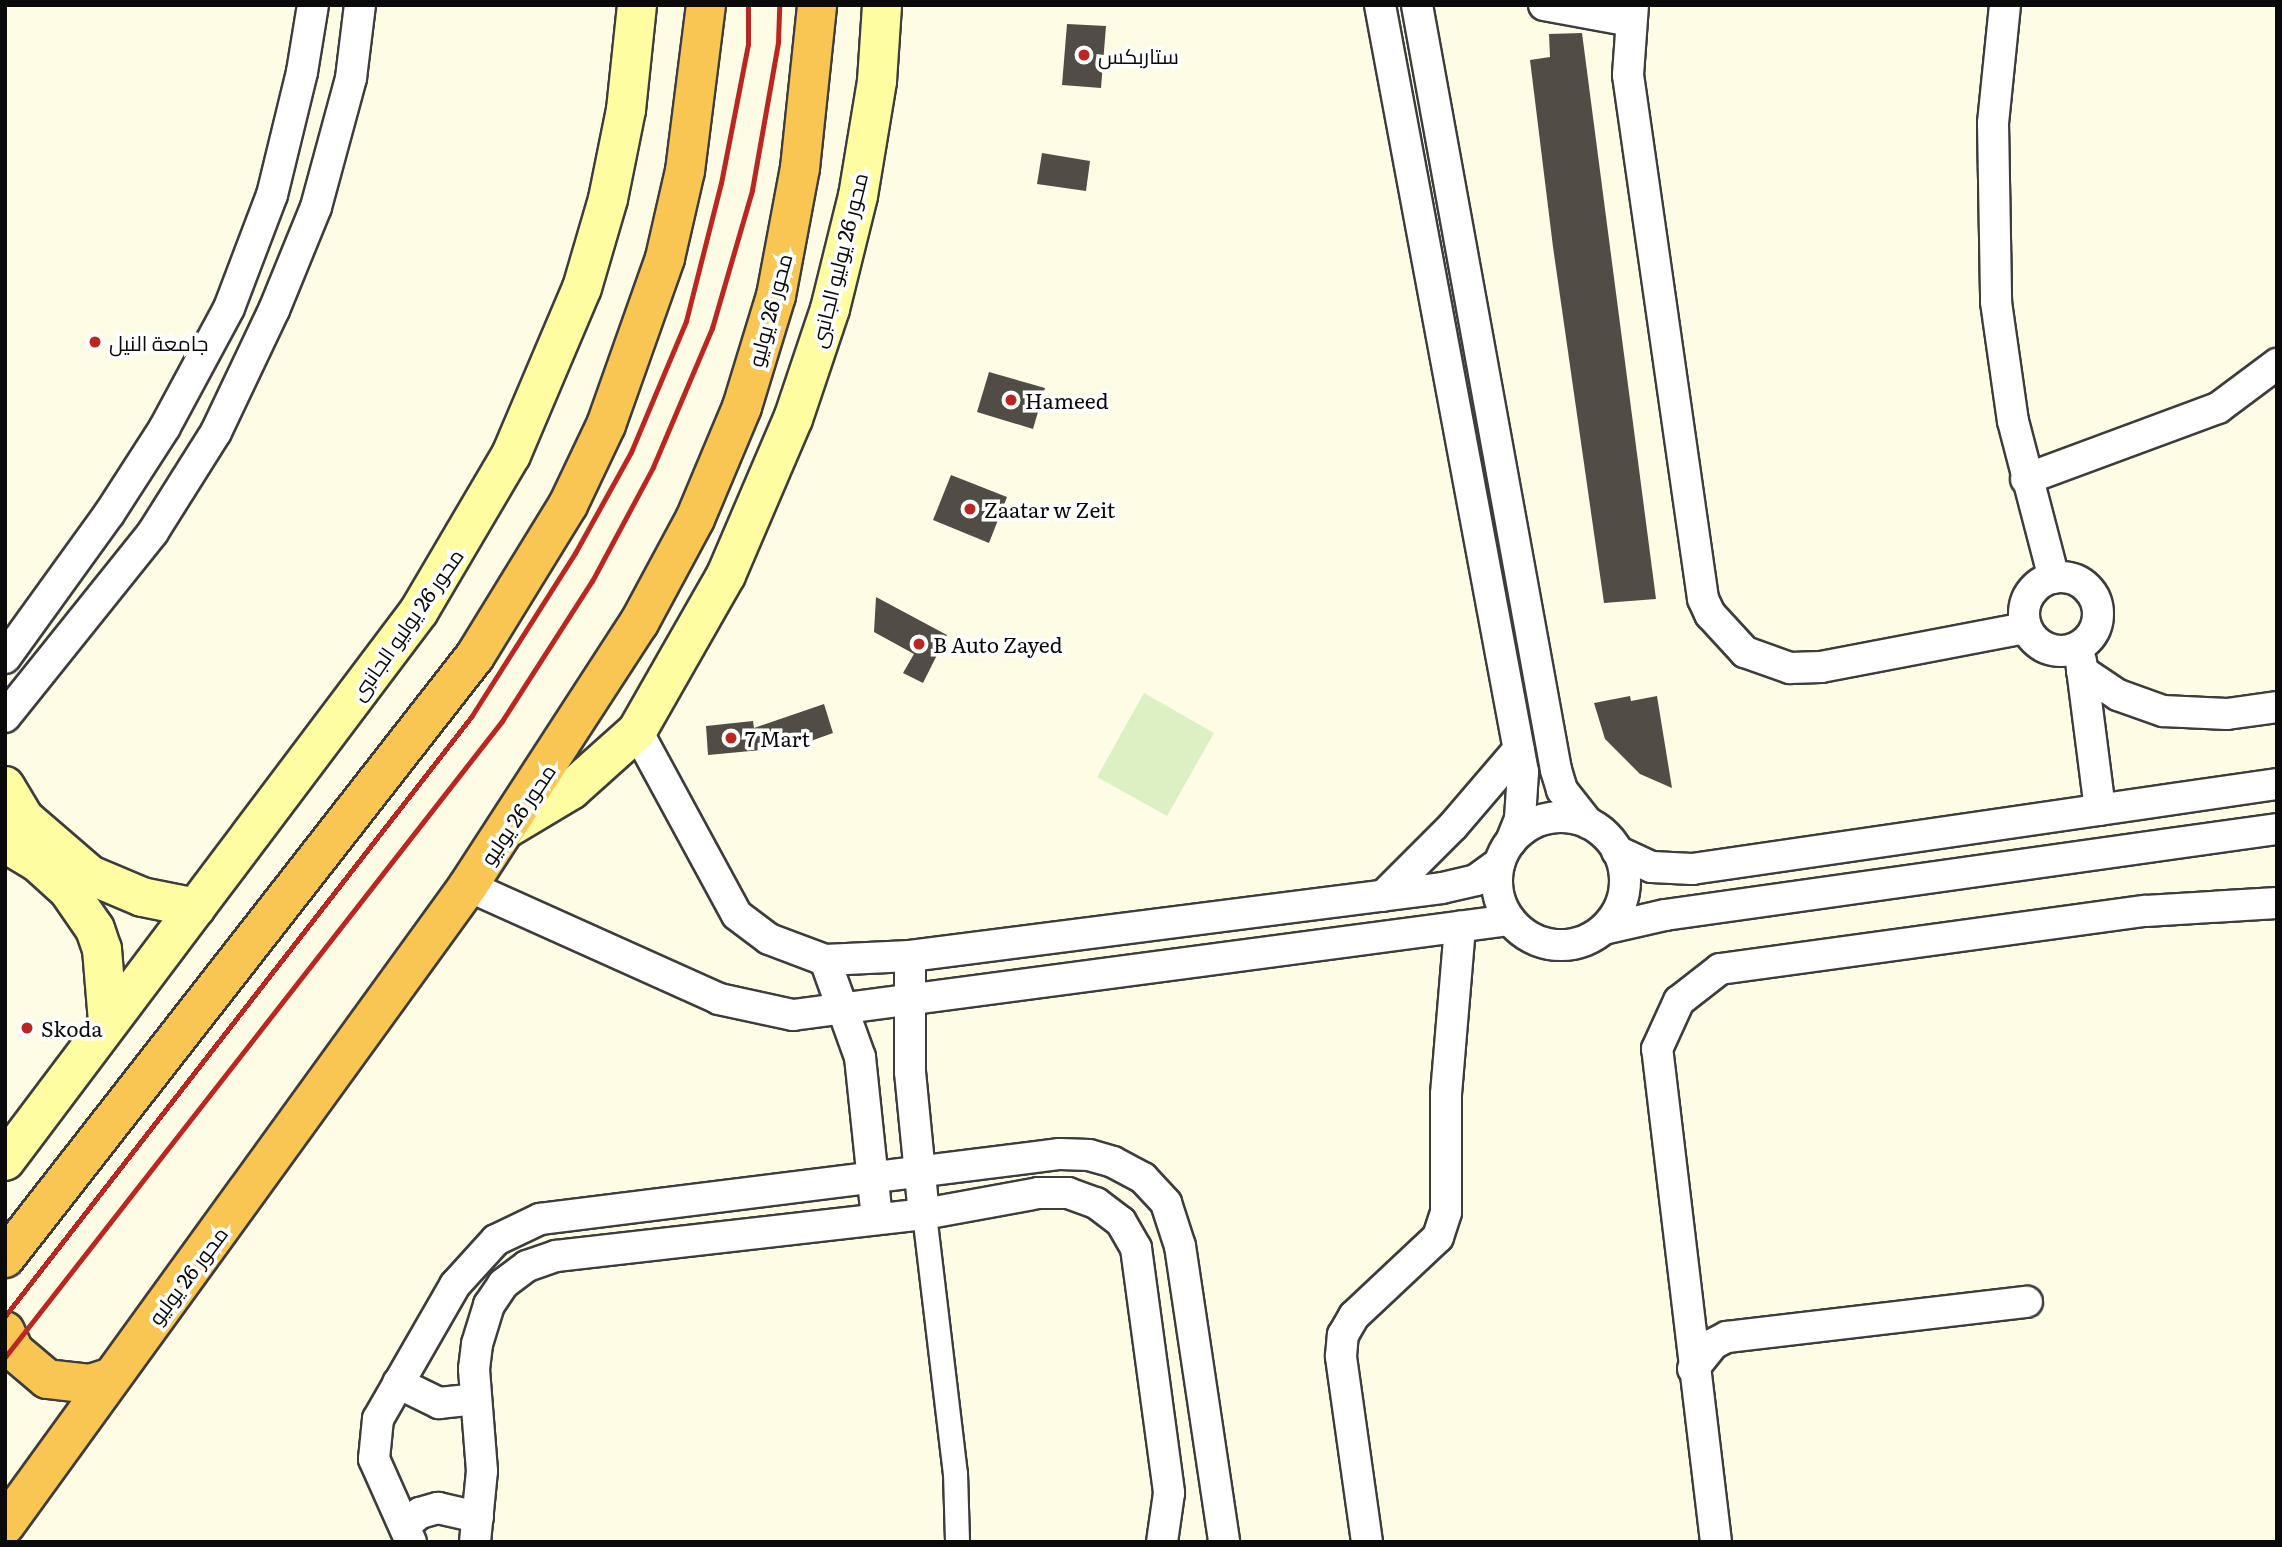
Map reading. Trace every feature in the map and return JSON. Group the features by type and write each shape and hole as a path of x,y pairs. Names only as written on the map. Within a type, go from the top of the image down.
{"highway":[{"path":"7,1264 475,656 568,505 615,401 665,258 687,159 706,5"},
{"name":"محور 26 يوليو","path":"5,1525 111,1377 336,1074 468,886 639,623 695,519 742,407 781,270 800,168 817,5"},
{"path":"5,1331 14,1351 47,1379 90,1384 111,1377"}],"main road":[{"name":"محور 26 يوليو الجانبى","path":"5,1161 419,611 511,455 582,288 608,199 626,110 637,5"},
{"name":"محور 26 يوليو الجانبى","path":"506,829 571,790 638,731 726,575 801,395 830,309 858,196 877,81 882,5"},
{"path":"5,786 25,819 90,875 142,897 196,908"},
{"path":"5,843 37,862 68,890 95,929 102,949 108,1022"}],"street":[{"path":"5,658 130,481 229,308 272,195 302,72 313,5"},
{"path":"5,717 153,532 216,432 274,310 316,207 351,78 360,5"},
{"path":"1380,5 1519,749 1524,796 1505,852 1497,893 1510,920 1533,939 1562,946 1592,937 1604,929 1677,913 2277,829"},
{"path":"1417,5 1556,770 1562,790 1588,823 1617,851 1652,867 1692,869 2277,784"},
{"path":"1544,5 1632,13 1630,89 1703,599 1715,622 1731,642 1760,660 1806,668 2026,628"},
{"path":"2005,5 1993,123 1992,243 2003,362 2025,479 2054,578"},
{"path":"2025,479 2218,408 2277,364"},
{"path":"2026,628 2029,597 2054,578 2081,583 2098,606 2097,625 2081,659 2100,810"},
{"path":"2026,628 2048,650 2081,659 2118,695 2163,711 2227,714 2277,707"},
{"path":"638,731 737,915 769,939 825,960 910,956 1459,885 1476,880 1524,829 1555,817 1588,823"},
{"path":"1383,896 1453,826 1519,749"},
{"path":"1604,929 1624,892 1617,851"},
{"path":"468,886 743,1007 793,1015 840,1011 1510,920"},
{"path":"1716,1542 1693,1369 1657,1049 1665,1023 1698,982 1720,969 2146,911 2277,903"},
{"path":"1367,1542 1341,1356 1343,1335 1354,1316 1438,1237 1446,1212 1446,1094 1460,926"},
{"path":"910,956 913,999 910,1072 955,1473 957,1542"},
{"path":"825,960 840,1011 860,1057 877,1219"},
{"path":"408,1533 384,1488 373,1439 398,1383 473,1262 496,1240 540,1219 920,1171 1089,1155 1143,1178 1166,1203 1180,1246 1224,1542"},
{"path":"408,1533 420,1513 438,1508 477,1529 482,1471 476,1399 477,1343 489,1305 503,1284 527,1266 556,1256 924,1214 1038,1193 1068,1193 1096,1203 1121,1222 1136,1248 1169,1493 1162,1542"},
{"path":"1693,1369 1707,1350 1727,1337 2027,1302"},
{"path":"1687,1310 1712,1331 1727,1337"},
{"path":"398,1383 421,1398 439,1403 476,1399"},
{"path":"1169,1493 1189,1499 1216,1485"}],"green space":[{"path":"1144,693 1214,733 1167,816 1097,777"}],"building":[{"name":"ستاربكس","path":"1067,24 1106,26 1101,88 1062,85"},
{"path":"1582,33 1656,599 1604,603 1553,247 1530,60 1550,57 1549,34"},
{"path":"1042,153 1090,161 1086,191 1037,184"},
{"name":"Hameed","path":"989,372 1045,388 1033,429 977,412"},
{"name":"Zaatar w Zeit","path":"951,475 1007,497 989,543 933,520"},
{"name":"B Auto Zayed","path":"876,597 947,635 923,683 903,673 914,654 874,632"},
{"path":"1630,696 1631,701 1657,696 1672,788 1640,774 1605,739 1594,703"},
{"path":"824,704 833,733 794,747 708,755 706,726 753,721 754,728"}],"railway":[{"path":"5,1316 471,717 575,553 631,452 686,321 721,183 748,44 748,5"},
{"path":"5,1357 502,721 592,581 653,467 712,328 752,190 778,42 779,5"}],"place":[{"name":"ستاربكس","path":"1084,55"},
{"name":"جامعة النيل","path":"95,342"},
{"name":"Hameed","path":"1011,400"},
{"name":"Zaatar w Zeit","path":"970,509"},
{"name":"B Auto Zayed","path":"919,644"},
{"name":"7 Mart","path":"731,738"},
{"name":"Skoda","path":"27,1028"}]}
